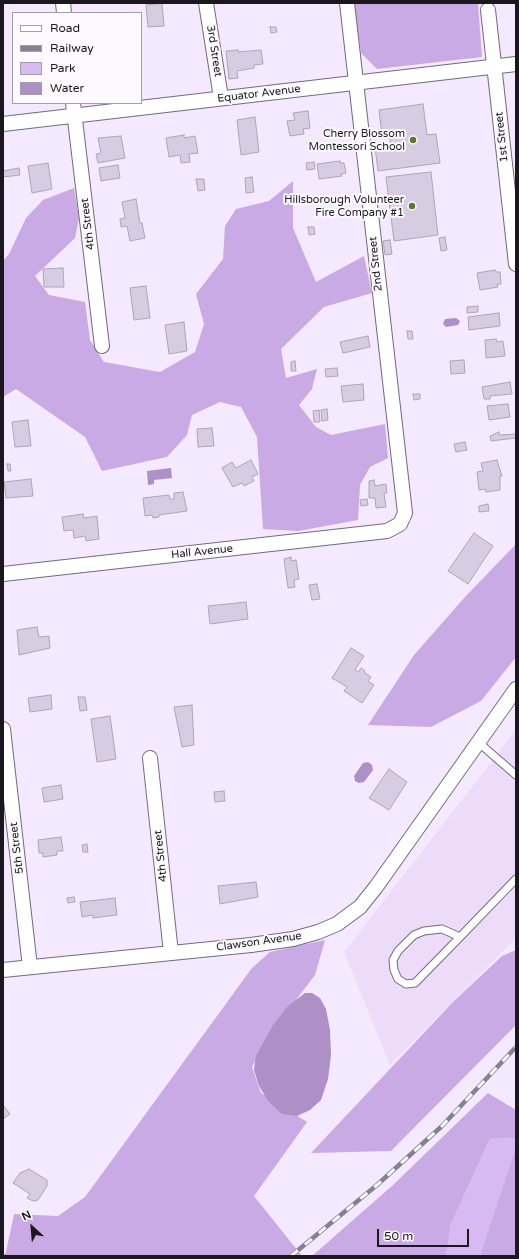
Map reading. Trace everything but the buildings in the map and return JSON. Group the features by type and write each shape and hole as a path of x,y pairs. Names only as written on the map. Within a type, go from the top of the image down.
{"street":[{"name":"3rd Street","path":"206,3 221,98"},
{"name":"2nd Street","path":"347,3 405,513 400,524"},
{"name":"1st Street","path":"488,10 516,264"},
{"name":"Equator Avenue","path":"142,104 221,98 516,64"},
{"name":"Equator Avenue","path":"3,124 74,109 141,104"},
{"name":"4th Street","path":"74,109 102,346"},
{"name":"Hall Avenue","path":"3,574 387,531 400,524"},
{"name":"Clawson Avenue","path":"3,970 293,939 318,932 337,924 360,907 376,887 516,689"},
{"name":"5th Street","path":"3,729 30,967"},
{"name":"4th Street","path":"150,758 171,953"}],"lane":[{"path":"478,742 516,776"},
{"path":"460,937 442,929 424,930 414,935 398,951 393,960 394,970 398,979 406,984 415,983 460,937 516,879"}],"shaded area":[{"path":"354,3 478,3 482,57 377,69 361,53"},
{"path":"293,181 293,228 316,282 364,256 372,293 324,307 281,349 286,378 317,369 312,389 299,405 316,427 331,435 385,424 388,458 370,467 360,485 358,520 298,531 263,529 257,437 241,407 220,402 192,415 187,435 167,457 102,471 85,437 16,389 3,397 3,261 9,254 26,218 43,200 74,188 79,218 75,238 35,276 49,295 85,302 90,340 104,362 160,372 195,352 204,324 196,294 223,259 225,226 236,209 269,201"},
{"path":"516,544 516,657 481,701 431,727 368,725 414,655 465,597"},
{"path":"516,730 516,938 390,1065 344,952"},
{"path":"325,940 315,975 273,1030 252,1067 261,1093 307,1122 254,1196 302,1256 3,1256 6,1252 14,1214 58,1216 85,1197 252,968 270,952"},
{"path":"516,950 516,1025 391,1151 311,1153 453,1002 502,956"},
{"path":"488,1093 516,1110 516,1138 490,1139 451,1224 446,1256 312,1256 393,1185"},
{"path":"516,1147 516,1256 481,1256 482,1250"}],"green space":[{"path":"516,1138 516,1147 481,1256 446,1256 451,1224 490,1139"}],"water":[{"path":"456,318 460,321 458,325 446,327 443,324 445,319"},
{"path":"171,468 172,478 154,480 154,484 148,485 147,471"},
{"path":"368,762 372,765 373,770 364,782 359,783 355,781 354,776 363,763"},
{"path":"305,993 312,993 320,998 326,1009 330,1030 331,1055 328,1079 321,1100 310,1110 297,1116 282,1114 268,1101 259,1086 254,1070 256,1056 273,1025 288,1006"}],"railway":[{"path":"291,1256 377,1185 442,1126 516,1047"}],"place":[{"name":"Cherry Blossom Montessori School","path":"413,140"},
{"name":"Hillsborough Volunteer Fire Company #1","path":"412,206"}]}
